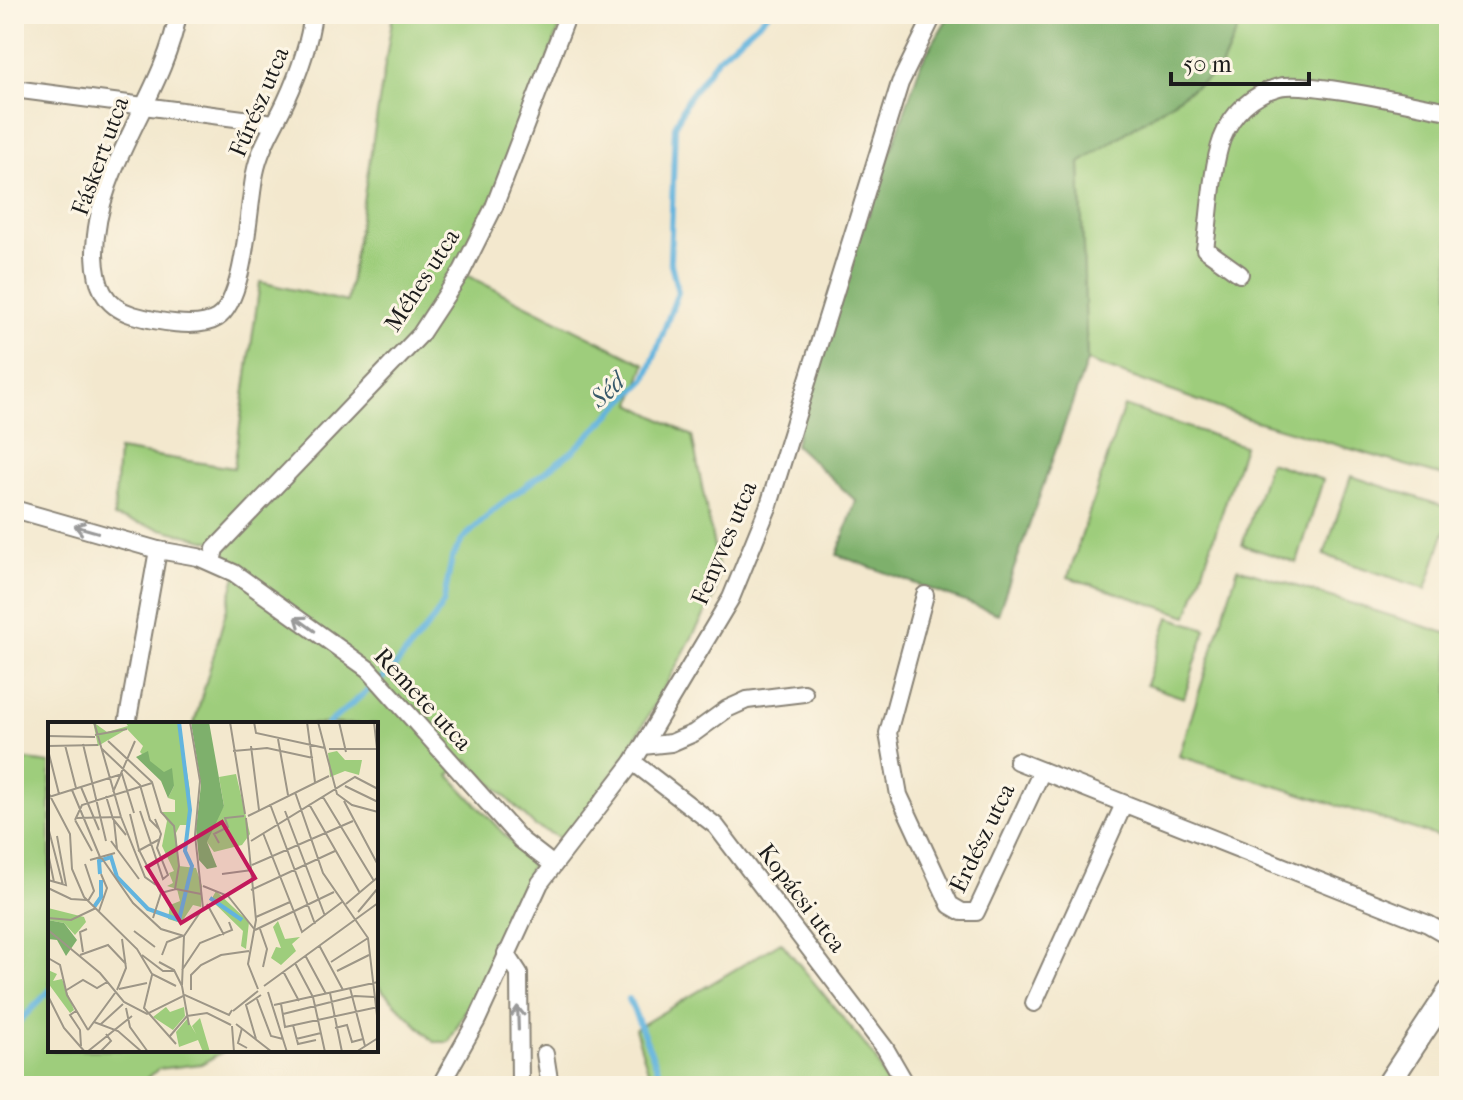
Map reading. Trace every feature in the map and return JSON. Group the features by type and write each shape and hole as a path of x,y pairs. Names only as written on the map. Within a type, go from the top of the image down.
{"street":[{"name":"Fáskert utca","path":"178,14 171,41 102,211 95,252 97,278 105,300 120,311 197,324 217,318 231,302"},
{"name":"Fűrész utca","path":"231,302 238,279 255,170 309,44 313,14"},
{"name":"Méhes utca","path":"212,562 215,549 420,335 462,271 494,207 568,14"},
{"name":"Fenyves utca","path":"440,1086 477,1020 506,953 552,864 602,806 633,762 731,598 755,543 900,83 934,14"},
{"path":"1240,274 1205,249 1222,140 1238,111 1257,95 1282,86 1449,111"},
{"path":"14,89 274,123"},
{"name":"Remete utca","path":"14,509 212,562 234,573 368,669 521,840 552,864"},
{"path":"127,722 158,550"},
{"name":"Erdész utca","path":"925,595 888,733 899,795 950,905 962,912 976,912 1042,771"},
{"path":"643,746 671,743 694,733 747,700 804,693"},
{"name":"Erdész utca","path":"1017,761 1428,924 1449,936"},
{"name":"Kopácsi utca","path":"633,762 716,826 885,1048 907,1086"},
{"path":"1034,1003 1124,804"},
{"path":"506,953 519,973 520,1086"},
{"path":"1387,1086 1449,992"},
{"path":"545,1054 550,1086"}],"green space":[{"path":"393,14 565,14 466,275 645,364 632,404 692,436 719,572 714,598 644,723 606,783 562,839 535,826 468,760 449,775 532,864 494,957 449,1042 434,1042 378,986 378,722 195,722 236,576 217,543 114,517 118,450 234,468 260,282 347,302"},
{"path":"950,14 1244,14 1220,70 1080,163 1087,361 998,614 837,555 856,501 795,445 812,360 876,195 921,63"},
{"path":"1244,14 1449,14 1449,478 1249,419 1087,361 1080,163 1220,70"},
{"path":"1124,406 1244,446 1188,616 1068,577"},
{"path":"1269,462 1323,480 1297,563 1242,545"},
{"path":"1351,476 1449,508 1449,519 1426,589 1324,555"},
{"path":"1238,568 1449,634 1449,840 1179,756"},
{"path":"1169,617 1206,629 1184,698 1146,685"},
{"path":"14,758 48,763 48,1052 222,1052 201,1064 158,1069 139,1086 14,1086"},
{"path":"781,942 874,1056 888,1086 653,1086 635,1029"}],"waterway":[{"name":"Séd","path":"330,722 393,669 433,620 443,604 452,558 463,539 496,508 573,451 646,379 678,292 670,260 675,126 687,100 718,58 768,14"},
{"name":"Séd","path":"14,1027 48,992"},
{"path":"629,999 665,1086"}]}
